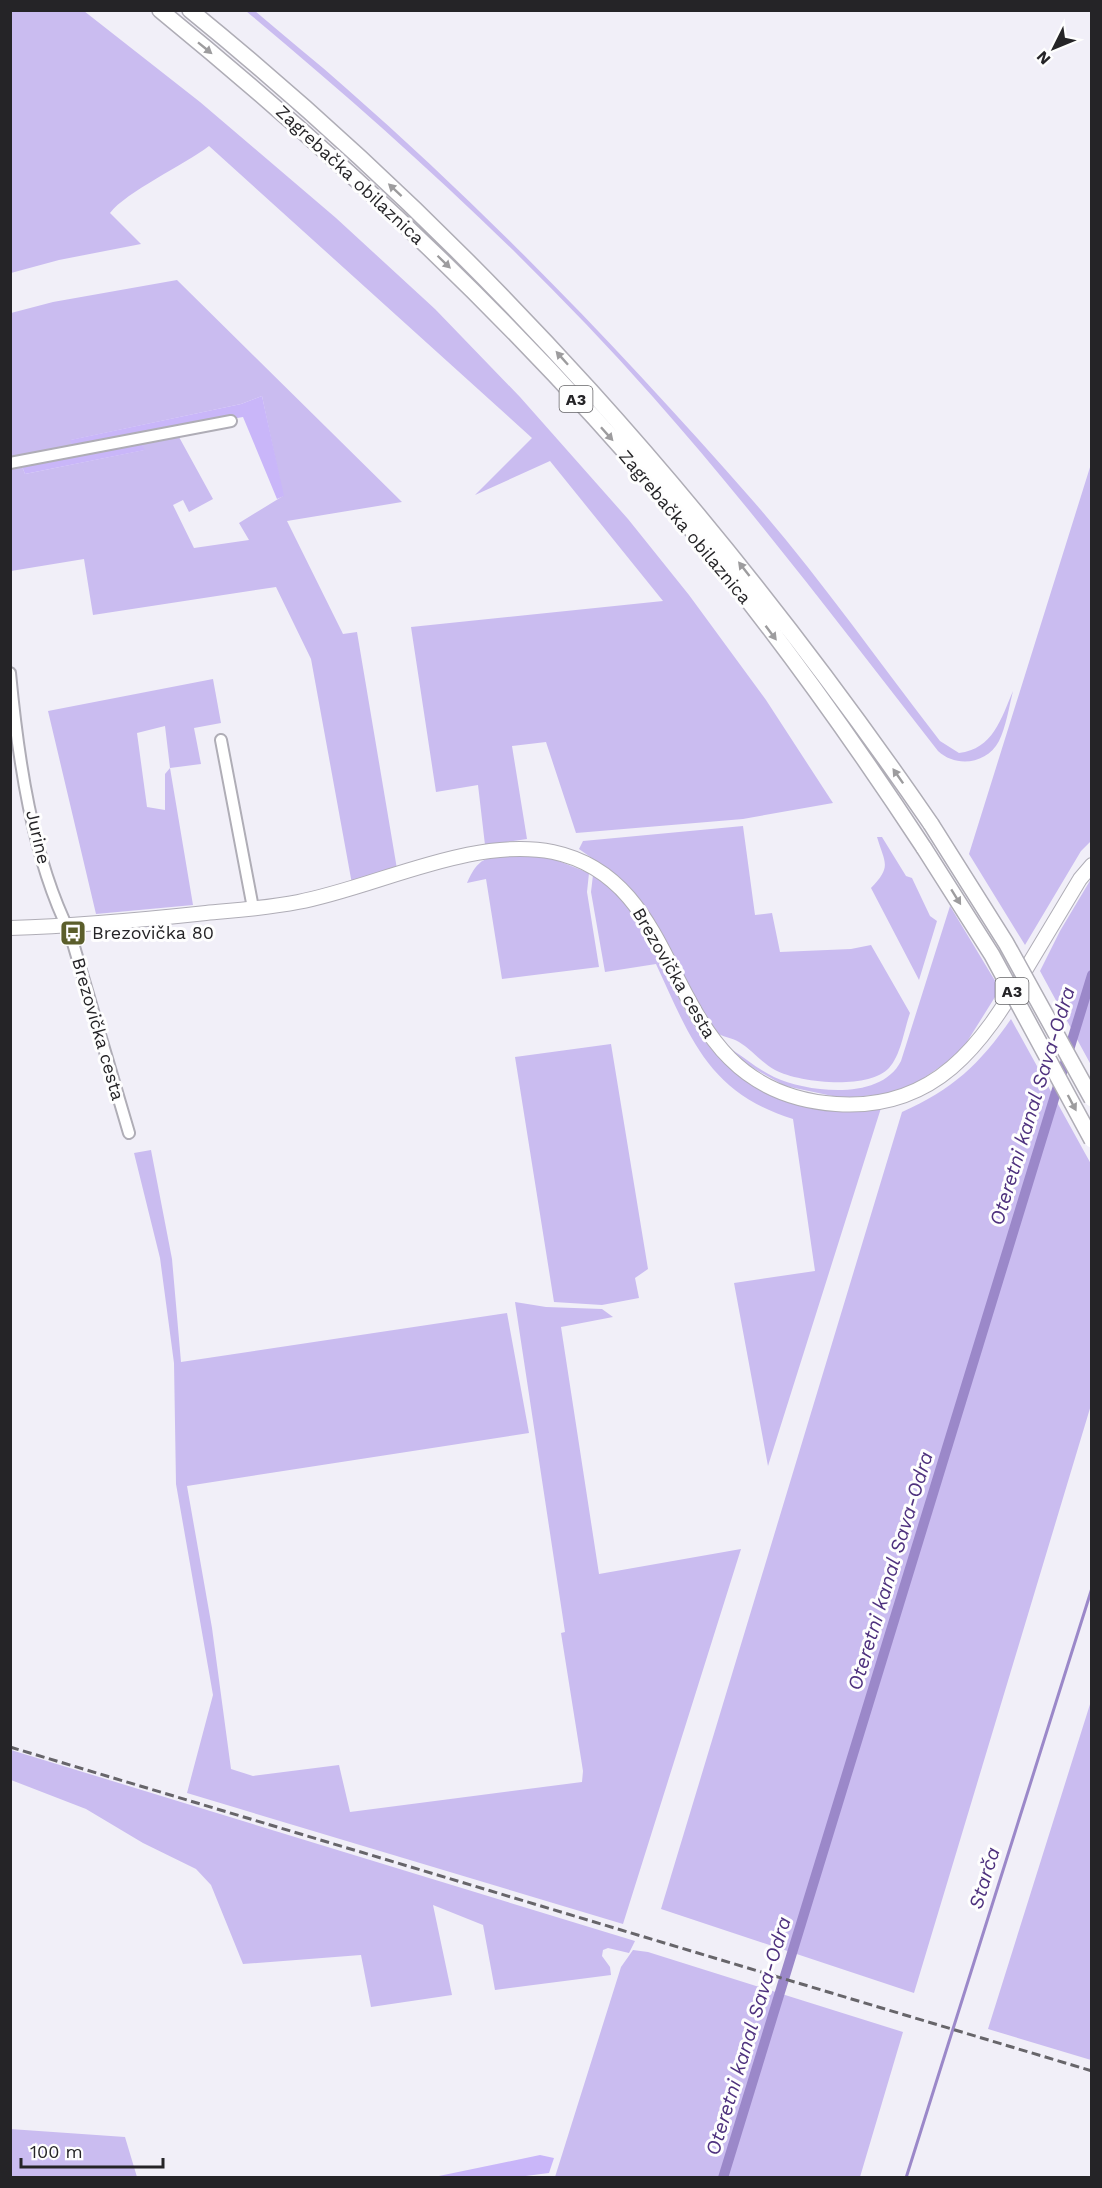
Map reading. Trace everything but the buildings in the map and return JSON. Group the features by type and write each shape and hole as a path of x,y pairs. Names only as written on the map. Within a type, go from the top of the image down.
{"highway":[{"name":"Zagrebačka obilaznica","path":"160,10 348,171 527,345 710,552 858,749 924,848 992,955 1092,1140"},
{"name":"Zagrebačka obilaznica","path":"190,10 254,63 405,199 532,325 633,436 776,609 931,824 1006,943 1092,1099"}],"main road":[{"name":"Brezovička cesta","path":"10,928 66,926 253,908 320,897 443,862 496,851 529,849 571,858 611,880 635,904 658,940 698,1020 717,1045 738,1066 769,1087 800,1099 826,1103 863,1104 891,1099 922,1088 965,1058 993,1024 1080,879 1092,865"}],"street":[{"path":"10,463 231,421"},
{"name":"Jurine","path":"10,673 18,739 30,802 43,860 66,926"},
{"path":"221,740 253,908"},
{"name":"Brezovička cesta","path":"66,926 129,1133"}],"shaded area":[{"path":"11,11 84,11 200,102 336,218 435,309 520,397 628,519 689,595 766,700 833,803 743,819 576,833 546,742 512,746 527,839 485,845 478,785 436,792 411,627 663,601 550,461 475,495 532,438 209,146 129,196 110,213 141,244 59,260 11,273"},
{"path":"246,11 255,11 401,137 506,237 608,341 754,502 826,590 940,741 959,753 980,746 1000,722 1013,691 1004,730 994,749 987,755 971,761 953,760 938,751 727,484 606,345 457,196 353,102"},
{"path":"177,280 402,502 287,521 343,634 357,632 397,869 352,884 311,659 276,587 93,615 84,559 11,571 11,466 21,464 25,474 144,450 141,443 179,437 213,499 189,512 183,500 173,505 194,548 249,540 239,523 283,496 262,396 241,404 71,440 73,447 11,459 11,313 53,302"},
{"path":"262,396 284,496 277,499 243,417 73,447 70,440 241,404"},
{"path":"141,443 145,450 25,474 21,464"},
{"path":"1091,464 1091,841 1081,851 1025,945 969,854"},
{"path":"213,679 221,723 194,728 201,764 170,768 193,905 96,914 48,711","holes":["165,726 170,768 165,774 165,810 147,807 137,733"]},
{"path":"743,826 755,915 772,913 780,952 851,949 871,945 910,1013 893,1063 879,1075 850,1082 834,1082 786,1075 766,1064 739,1042 718,1033 698,1008 667,945 637,899 612,874 579,849 583,841"},
{"path":"877,837 882,837 906,876 912,878 930,916 937,921 919,980 871,888 882,875 885,864"},
{"path":"516,855 551,858 589,873 587,892 599,967 502,979 486,879 467,883 476,867 485,859"},
{"path":"593,875 624,902 636,918 701,1035 720,1058 742,1077 766,1091 792,1101 850,1110 881,1108 768,1466 734,1283 815,1271 793,1119 764,1108 721,1078 705,1059 692,1038 656,964 605,972 591,892"},
{"path":"1091,879 1091,1065 1040,971 1060,931"},
{"path":"950,906 1000,989 960,1053 918,1082 887,1094 842,1098 785,1086 739,1060 731,1049 774,1077 806,1087 843,1090 878,1083 891,1074 901,1061"},
{"path":"1011,1019 1091,1164 1091,1405 914,1993 661,1909 902,1112 936,1095 964,1074 988,1049"},
{"path":"611,1044 648,1269 635,1278 639,1298 602,1305 554,1302 515,1057"},
{"path":"151,1150 172,1259 181,1362 507,1313 529,1433 187,1486 212,1628 231,1769 253,1776 339,1765 350,1812 582,1782 583,1771 561,1633 565,1632 515,1302 546,1307 602,1309 613,1317 561,1327 599,1574 741,1549 623,1924 187,1793 213,1695 176,1484 174,1363 160,1258 134,1153"},
{"path":"1091,1701 1091,2060 988,2029"},
{"path":"11,1750 635,1941 629,1953 608,1948 603,1950 602,1956 610,1967 611,1975 495,1990 483,1925 433,1905 452,1995 371,2007 361,1955 243,1964 211,1885 196,1869 143,1843 86,1809 11,1780"},
{"path":"633,1950 648,1952 903,2032 860,2177 555,2177 621,1967"},
{"path":"10,2129 125,2137 137,2177 11,2177"},
{"path":"540,2155 554,2158 549,2173 510,2178 434,2177"}],"waterway":[{"name":"Oteretni kanal Sava-Odra","path":"723,2178 1092,975"},
{"name":"Starča","path":"906,2178 1092,1588"}],"railway":[{"path":"10,1747 1092,2071"}],"place":[{"name":"Brezovička 80","path":"73,933"}]}
